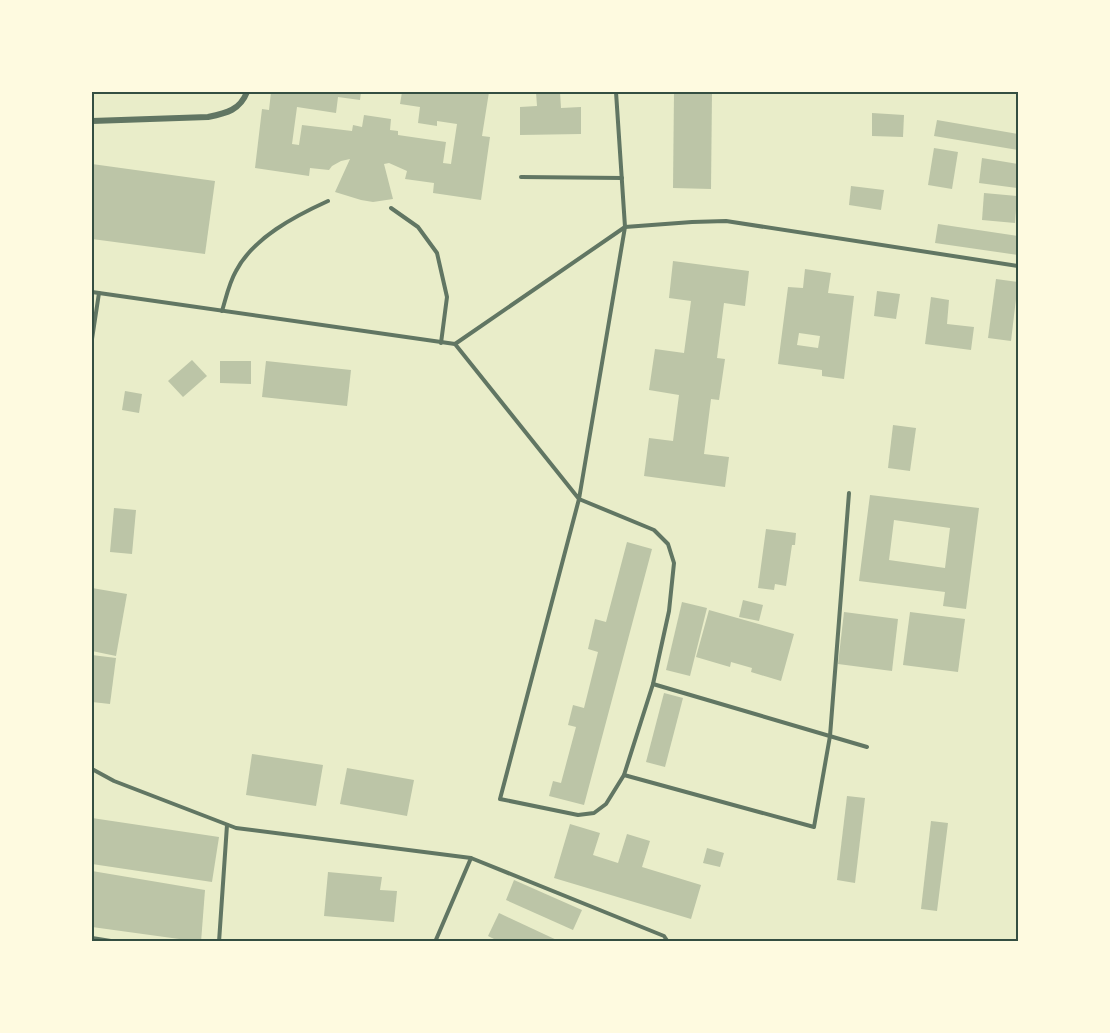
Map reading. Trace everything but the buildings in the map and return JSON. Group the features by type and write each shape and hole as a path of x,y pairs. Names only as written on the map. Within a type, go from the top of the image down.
{"street":[{"path":"92,121 208,117 227,113 239,106 247,92"}],"lane":[{"path":"455,344 579,499 654,530 668,544 674,563 669,611 653,684 624,775 606,804 594,813 578,815 500,799 579,499 625,227 616,92"},
{"path":"521,177 622,178"},
{"path":"222,311 236,270 258,243 299,214 328,201"},
{"path":"391,208 418,227 437,252 447,297 441,342"},
{"path":"92,292 455,344 625,227 726,221 1018,266"},
{"path":"92,339 99,293"},
{"path":"624,775 814,827 830,736 849,493"},
{"path":"653,684 867,747"},
{"path":"92,769 114,782 236,828 471,858 664,936 668,942"},
{"path":"219,942 227,825"},
{"path":"435,942 471,858"},
{"path":"92,938 117,942"}]}
